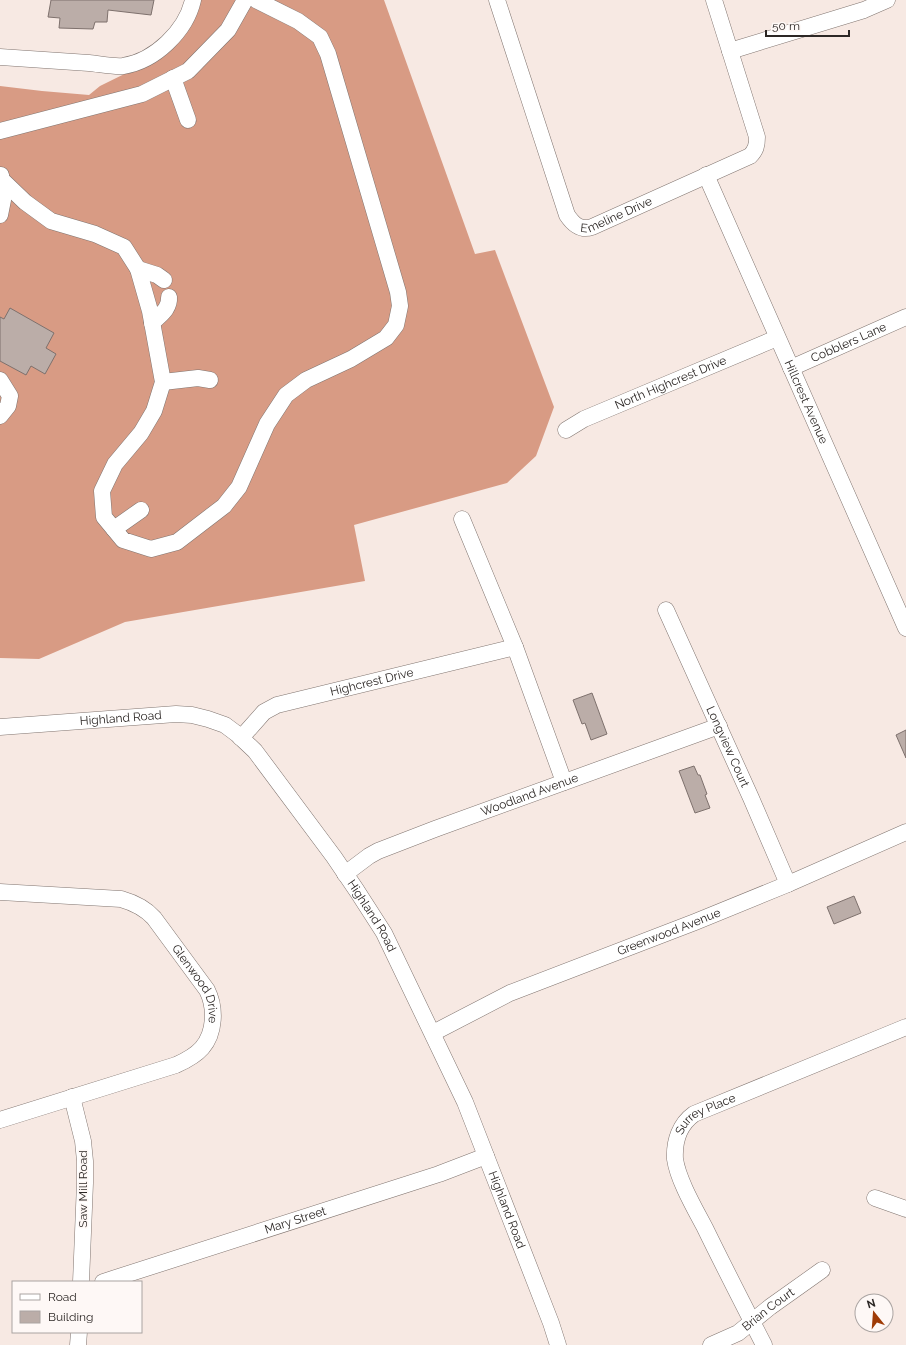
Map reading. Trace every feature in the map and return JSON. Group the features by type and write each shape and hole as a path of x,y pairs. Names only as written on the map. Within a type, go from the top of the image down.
{"street":[{"path":"0,57 122,66 143,59 159,51 172,38 190,12 193,0"},
{"path":"0,131 142,94 188,70 228,30 245,0"},
{"path":"0,174 26,202 52,220 95,234 124,247 138,269 150,311 163,382 154,411 141,433 116,464 102,491 104,517 123,540 151,549 177,542 224,506 239,487 267,424 286,395 306,380 351,359 386,338 396,325 400,306 398,292 328,78 328,54 320,37 298,21 256,0"},
{"name":"Emeline Drive","path":"497,0 566,216 577,226 588,228 750,156 755,151 757,137 714,0"},
{"path":"730,51 864,10 887,0"},
{"path":"173,78 188,120"},
{"path":"0,174 3,200 0,215"},
{"name":"Hillcrest Avenue","path":"706,175 906,628"},
{"path":"138,269 157,275 164,280"},
{"path":"152,323 166,311 170,302 169,296"},
{"name":"Cobblers Lane","path":"791,368 906,317"},
{"name":"North Highcrest Drive","path":"566,430 584,419 777,338"},
{"path":"163,382 198,378 210,380"},
{"path":"0,380 10,396 8,406 0,416"},
{"path":"114,529 141,510"},
{"path":"462,519 514,647 564,782"},
{"name":"Longview Court","path":"666,610 719,726 788,884"},
{"name":"Highcrest Drive","path":"242,738 264,712 277,705 514,647"},
{"name":"Highland Road","path":"0,727 176,714 192,715 208,719 224,726 242,738 255,751 345,874 384,933 465,1102 551,1322 558,1345"},
{"name":"Woodland Avenue","path":"345,874 378,851 719,726"},
{"name":"Greenwood Avenue","path":"433,1033 510,993 695,922 788,884 906,832"},
{"name":"Glenwood Drive","path":"0,892 122,899 140,905 154,918 199,979 212,1000 214,1020 207,1041 202,1049 195,1055 176,1065 0,1120"},
{"name":"Surrey Place","path":"764,1345 695,1209 678,1171 675,1158 675,1146 682,1125 694,1114 906,1027"},
{"name":"Saw Mill Road","path":"72,1097 83,1141 85,1161 81,1281"},
{"name":"Mary Street","path":"106,1281 439,1174 486,1156"},
{"path":"875,1198 906,1209"},
{"name":"Brian Court","path":"711,1345 738,1333 770,1307 822,1270"},
{"path":"78,1345 79,1333"}],"shaded area":[{"path":"201,0 384,0 475,254 495,250 554,407 536,456 507,483 354,525 365,581 125,622 39,659 0,658 0,86 89,95 100,86 167,53 194,16"}],"building":[{"path":"51,0 154,0 151,15 108,10 107,22 95,22 93,29 59,28 60,18 48,17"},
{"path":"10,308 54,333 46,348 56,354 45,374 31,366 26,375 0,361 0,317 4,319"},
{"path":"592,693 607,734 591,740 585,723 582,724 573,700"},
{"path":"906,730 906,758 896,735"},
{"path":"694,766 698,775 700,775 710,808 695,813 679,771"},
{"path":"854,896 861,913 834,924 827,907"}]}
